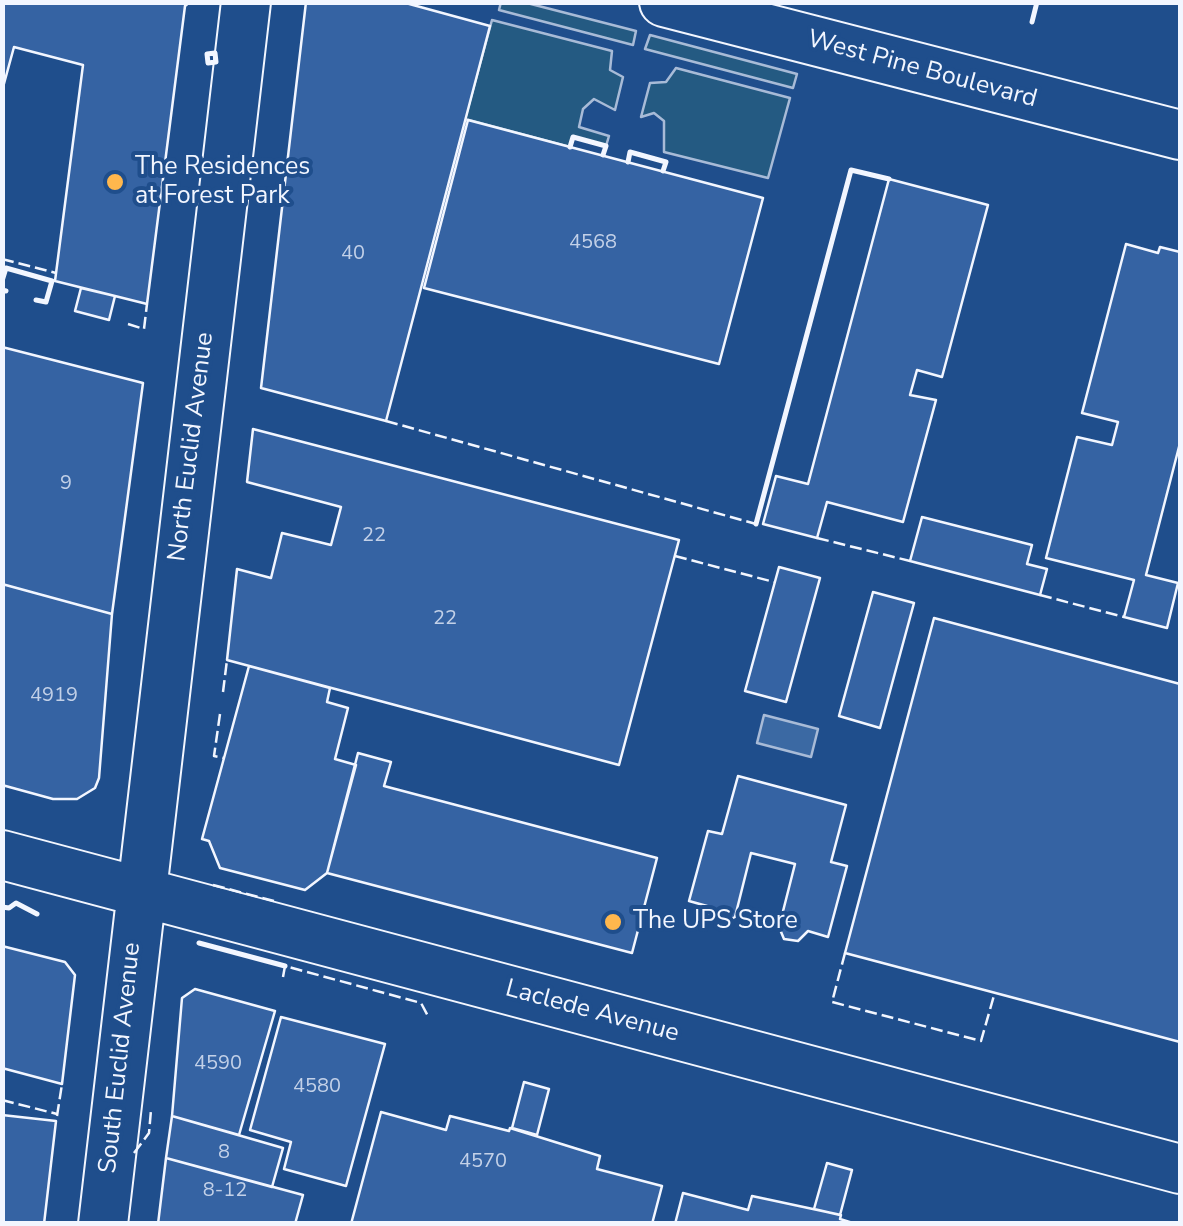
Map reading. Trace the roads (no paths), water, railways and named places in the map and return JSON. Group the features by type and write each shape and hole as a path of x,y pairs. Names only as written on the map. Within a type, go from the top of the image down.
{"street":[{"name":"North Euclid Avenue","path":"139,892 246,2"},
{"name":"West Pine Boulevard","path":"664,2 1180,135"},
{"name":"Laclede Avenue","path":"2,855 1180,1169"},
{"name":"South Euclid Avenue","path":"103,1224 139,892"}],"place":[{"name":"The Residences at Forest Park","path":"115,182"},
{"name":"The UPS Store","path":"613,922"}]}
